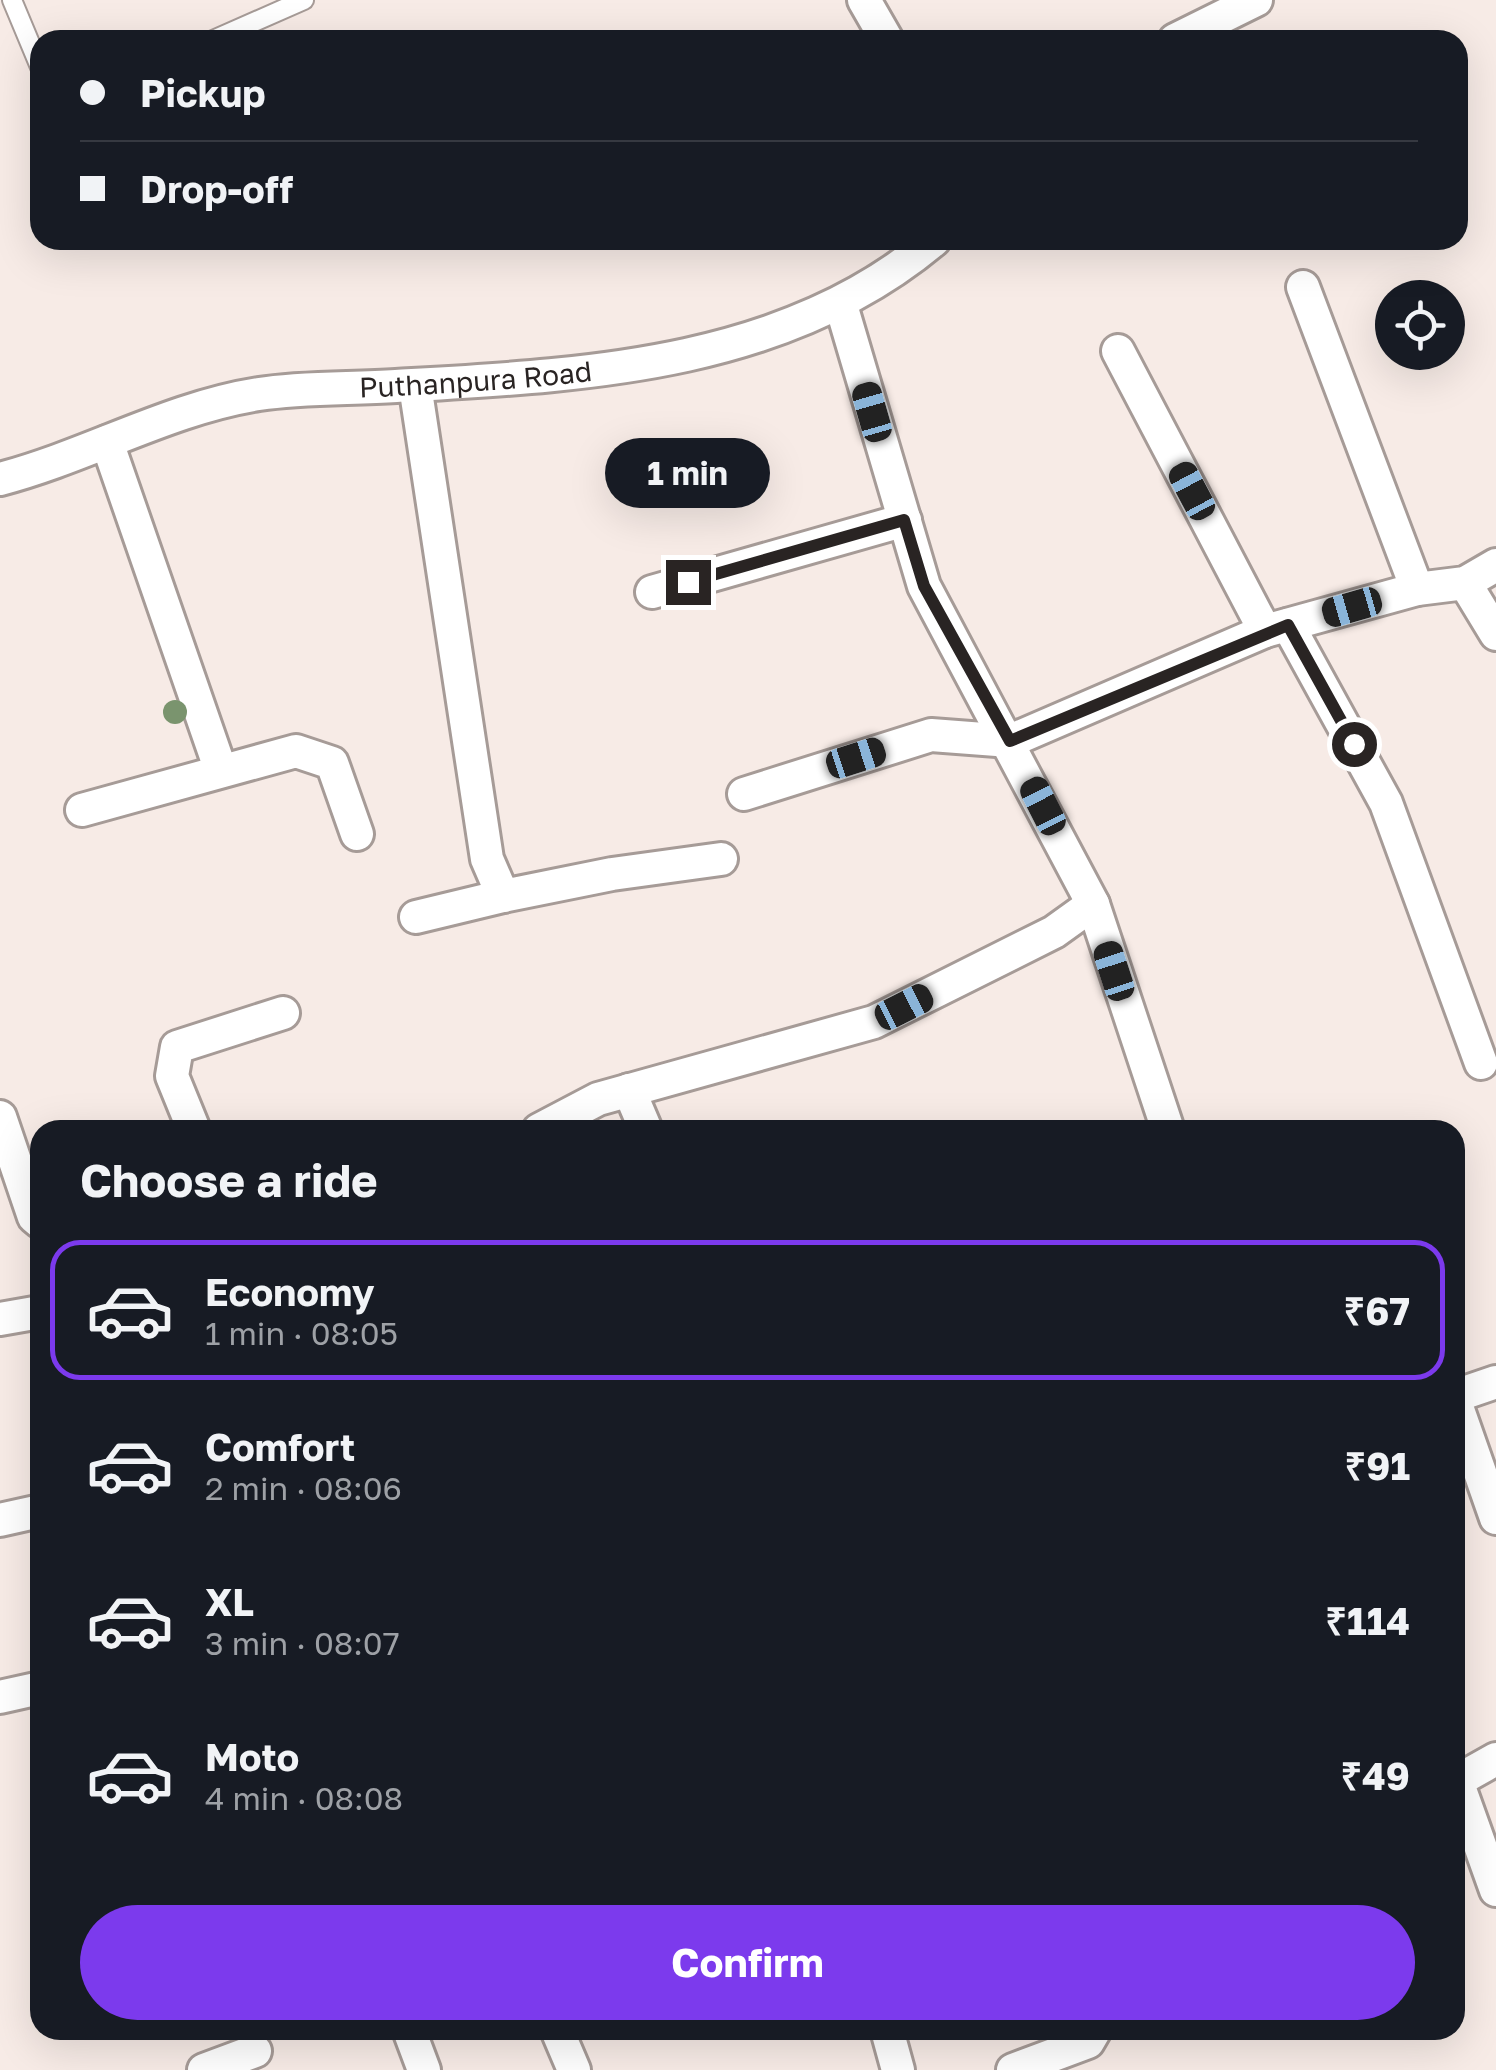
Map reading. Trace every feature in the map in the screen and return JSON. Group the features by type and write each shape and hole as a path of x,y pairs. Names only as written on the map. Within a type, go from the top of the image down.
{"street":[{"path":"864,0 881,30"},
{"path":"1195,30 1256,0"},
{"name":"Puthanpura Road","path":"0,479 47,467 152,424 259,394 662,363 806,321 840,305 922,250"},
{"path":"1303,287 1416,589"},
{"path":"840,305 924,586 1010,741 1093,904 1165,1120"},
{"path":"1118,351 1276,628 1386,803 1481,1064"},
{"path":"415,385 486,858 502,896"},
{"path":"107,442 221,771"},
{"path":"652,592 904,520"},
{"path":"744,794 932,735 1010,741 1276,628 1416,589 1464,583 1496,565"},
{"path":"1464,583 1496,634"},
{"path":"82,810 296,751 332,763 357,834"},
{"path":"416,918 612,874 722,859"},
{"path":"557,1120 598,1099 874,1022 1054,932 1093,904"},
{"path":"190,1120 172,1076 176,1046 283,1012"},
{"path":"629,1090 642,1120"},
{"path":"0,1117 30,1205"},
{"path":"0,1319 30,1314"},
{"path":"1465,1394 1496,1382"},
{"path":"1465,1427 1496,1518"},
{"path":"0,1520 30,1513"},
{"path":"0,1697 30,1690"},
{"path":"1465,1777 1496,1759"},
{"path":"1465,1806 1496,1890"},
{"path":"413,2040 424,2070"},
{"path":"561,2040 574,2070"},
{"path":"890,2040 898,2070"},
{"path":"1012,2070 1095,2047"},
{"path":"204,2070 255,2051"}],"lane":[{"path":"12,0 30,43"},
{"path":"235,30 304,0"}],"route":[{"path":"688,582 904,520 924,586 1010,741 1288,625 1354,744"}]}
